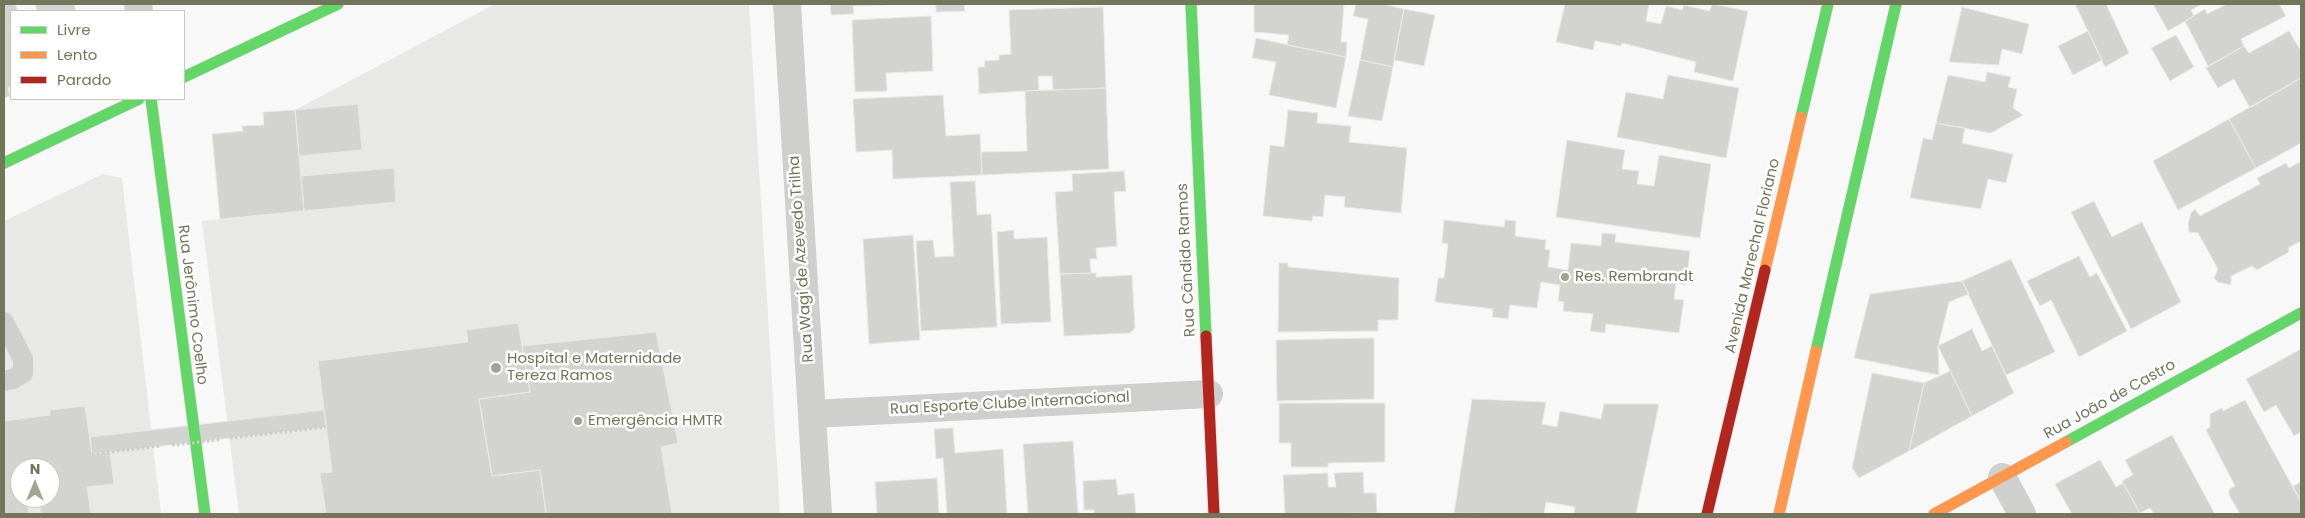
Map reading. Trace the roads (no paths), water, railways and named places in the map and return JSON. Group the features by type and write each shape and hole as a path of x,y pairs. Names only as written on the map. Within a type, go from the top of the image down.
{"main road":[{"path":"185,77 338,4"},
{"name":"Rua Cândido Ramos","path":"1190,4 1214,514"},
{"name":"Avenida Marechal Floriano","path":"1707,514 1828,4"},
{"path":"1779,514 1896,4"},
{"path":"4,163 137,100"},
{"name":"Rua Jerônimo Coelho","path":"150,100 205,514"},
{"name":"Rua João de Castro","path":"1934,514 2301,313"}],"street":[{"name":"Rua Wagi de Azevedo Trilha","path":"787,4 818,514"},
{"name":"Rua Esporte Clube Internacional","path":"812,414 1209,394"},
{"path":"2002,477 2022,514"}],"lane":[{"path":"4,322 23,358 23,373 13,379 4,381"}],"place":[{"name":"Res. Rembrandt","path":"1565,277"},
{"name":"Hospital e Maternidade Tereza Ramos","path":"496,368"},
{"name":"Emergência HMTR","path":"578,421"}]}
